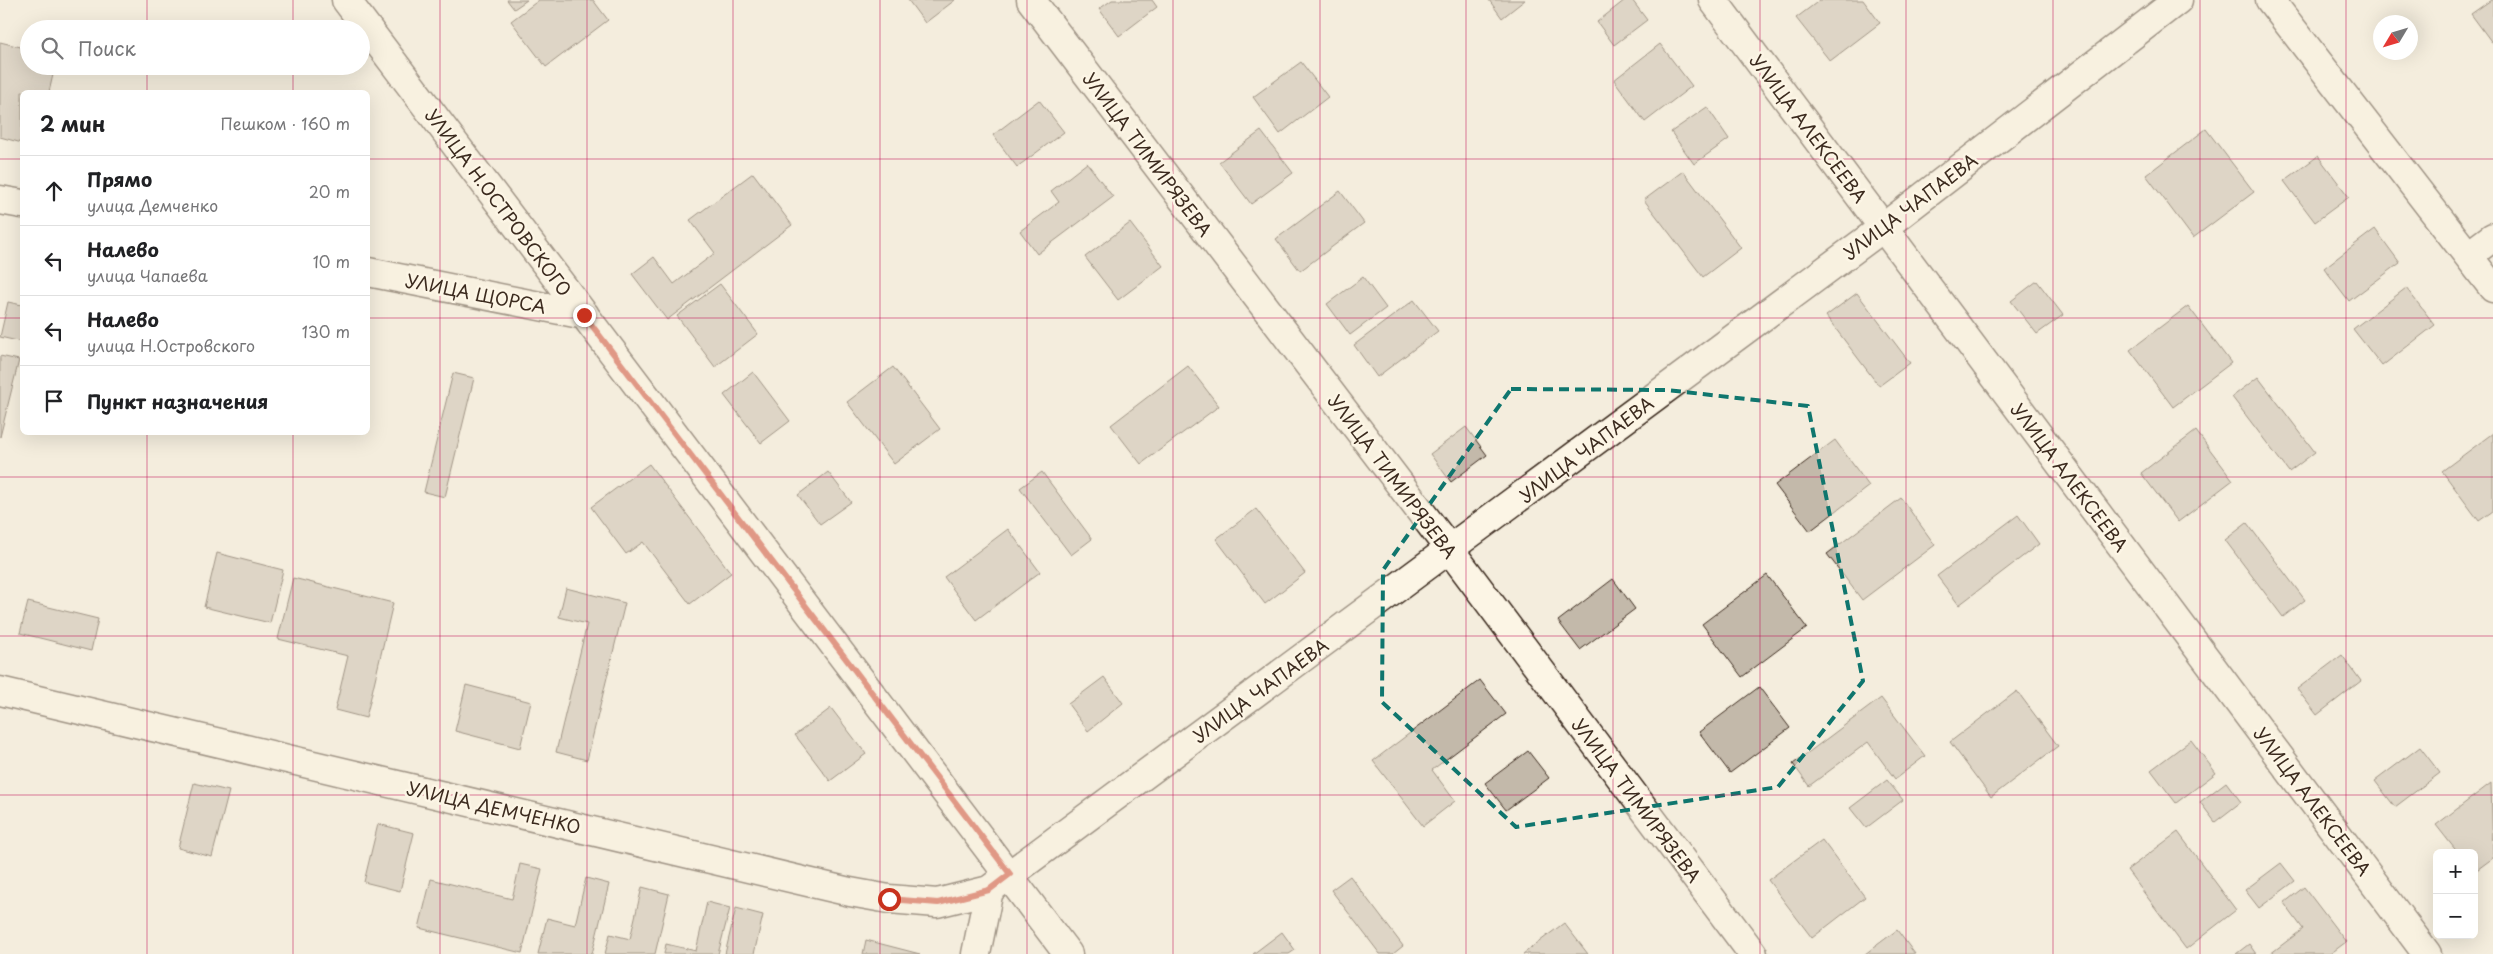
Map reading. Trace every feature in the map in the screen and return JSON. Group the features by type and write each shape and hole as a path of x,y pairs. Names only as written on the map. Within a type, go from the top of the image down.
{"street":[{"name":"УЛИЦА Н.ОСТРОВСКОГО","path":"346,0 361,20"},
{"name":"УЛИЦА ТИМИРЯЗЕВА","path":"1032,0 1450,550 1753,954"},
{"name":"УЛИЦА АЛЕКСЕЕВА","path":"1712,0 2427,954"},
{"name":"УЛИЦА ЧАПАЕВА","path":"999,882 1884,227 2178,0"},
{"path":"2270,0 2493,288"},
{"name":"УЛИЦА Н.ОСТРОВСКОГО","path":"370,32 584,315 999,882 1068,954"},
{"path":"0,200 20,204"},
{"path":"2469,255 2493,237"},
{"name":"УЛИЦА ЩОРСА","path":"370,272 584,315"},
{"name":"УЛИЦА ДЕМЧЕНКО","path":"0,691 850,892 889,899 938,903 999,882"},
{"path":"976,954 999,882"}],"highlighted area":[{"path":"1511,389 1667,390 1808,406 1863,681 1778,787 1516,827 1382,702 1383,570"}],"building":[{"path":"507,0 527,0 514,9"},
{"path":"539,0 593,0 608,20 546,67 511,21"},
{"path":"908,0 955,0 925,23"},
{"path":"1112,0 1152,0 1157,7 1119,36 1099,9"},
{"path":"1489,0 1525,0 1502,18"},
{"path":"1625,0 1632,0 1647,20 1614,45 1597,22"},
{"path":"1820,0 1863,0 1880,23 1830,61 1796,18"},
{"path":"2493,0 2493,44 2471,14"},
{"path":"0,42 20,47 20,75 53,75 49,90 20,90 20,142 0,137"},
{"path":"1660,44 1692,86 1645,122 1614,80"},
{"path":"1301,62 1328,97 1280,134 1253,97"},
{"path":"1039,100 1064,132 1017,167 993,135"},
{"path":"1707,107 1729,139 1694,164 1671,132"},
{"path":"2206,129 2254,192 2193,238 2146,175"},
{"path":"1261,131 1293,173 1251,204 1219,162"},
{"path":"2318,156 2349,197 2315,222 2284,181"},
{"path":"1087,163 1113,197 1037,254 1020,231 1059,202 1051,191"},
{"path":"1683,171 1741,248 1703,277 1644,200"},
{"path":"753,173 792,225 667,320 632,274 654,257 674,284 715,253 690,220"},
{"path":"1340,191 1364,223 1300,271 1276,239"},
{"path":"1130,223 1163,266 1118,300 1085,257"},
{"path":"2375,229 2400,263 2349,301 2324,268"},
{"path":"1363,277 1386,308 1350,335 1327,304"},
{"path":"2037,281 2063,315 2037,334 2011,301"},
{"path":"720,284 758,334 715,367 677,316"},
{"path":"2406,288 2435,325 2382,366 2353,329"},
{"path":"1857,293 1910,363 1879,386 1826,316"},
{"path":"1414,300 1438,331 1377,377 1354,345"},
{"path":"8,302 20,305 20,342 0,337"},
{"path":"2188,306 2231,363 2173,407 2130,350"},
{"path":"0,356 19,360 0,437"},
{"path":"1188,366 1219,406 1141,464 1111,425"},
{"path":"893,367 940,429 894,464 847,402"},
{"path":"753,372 790,421 761,443 724,395"},
{"path":"453,373 474,378 445,497 424,492"},
{"path":"2258,377 2315,452 2289,472 2232,397"},
{"path":"1466,427 1487,455 1451,482 1430,454"},
{"path":"2196,431 2233,480 2178,522 2141,473"},
{"path":"2493,433 2493,511 2479,521 2442,471"},
{"path":"1835,440 1869,486 1810,531 1775,485"},
{"path":"649,464 731,573 690,604 643,542 626,554 591,507"},
{"path":"828,472 851,502 820,524 798,495"},
{"path":"1042,472 1092,539 1071,555 1020,488"},
{"path":"1901,498 1935,545 1862,600 1827,554"},
{"path":"1256,509 1305,573 1265,604 1216,539"},
{"path":"2018,515 2039,544 1959,605 1937,576"},
{"path":"2247,523 2305,600 2283,617 2225,540"},
{"path":"1008,529 1040,572 976,620 944,577"},
{"path":"217,553 283,570 270,623 204,607"},
{"path":"1767,575 1807,628 1742,677 1702,624"},
{"path":"293,578 393,603 366,718 335,710 348,656 278,639"},
{"path":"1613,579 1635,609 1580,650 1558,621"},
{"path":"566,588 625,603 587,760 556,752 587,624 559,617"},
{"path":"28,602 98,619 91,651 20,633"},
{"path":"2342,655 2361,681 2317,715 2297,689"},
{"path":"1104,677 1123,703 1088,731 1068,704"},
{"path":"1480,680 1506,714 1432,770 1455,801 1423,826 1373,761"},
{"path":"466,685 531,702 520,748 455,731"},
{"path":"1759,687 1790,728 1730,773 1699,732"},
{"path":"2017,691 2058,746 1991,797 1950,742"},
{"path":"1881,698 1925,756 1895,779 1868,742 1809,786 1793,764"},
{"path":"831,708 866,754 830,781 795,735"},
{"path":"2191,740 2216,773 2176,803 2151,770"},
{"path":"2420,747 2440,773 2395,807 2375,781"},
{"path":"1528,751 1549,778 1506,810 1485,783"},
{"path":"1887,780 1903,800 1866,828 1850,808"},
{"path":"2226,782 2241,802 2215,822 2200,802"},
{"path":"194,783 229,791 212,857 178,848"},
{"path":"2491,783 2493,858 2478,869 2478,849 2455,849 2436,825"},
{"path":"378,824 414,833 400,891 364,882"},
{"path":"2178,832 2236,910 2186,949 2127,870"},
{"path":"1822,840 1865,897 1812,938 1768,880"},
{"path":"2281,863 2295,881 2259,908 2245,890"},
{"path":"520,864 542,869 522,953 419,928 431,879 512,899"},
{"path":"1350,876 1403,946 1393,954 1380,954 1331,890"},
{"path":"586,878 609,884 592,954 538,954 547,918 575,925"},
{"path":"642,887 669,894 655,954 605,954 610,934 630,939"},
{"path":"2304,887 2346,942 2330,954 2270,954 2303,929 2284,903"},
{"path":"707,902 730,908 718,954 664,954 666,944 696,951"},
{"path":"736,908 763,915 754,954 725,954"},
{"path":"1564,923 1588,954 1523,954"},
{"path":"1897,930 1915,954 1865,954"},
{"path":"1282,932 1295,950 1289,954 1253,954"},
{"path":"866,940 920,954 863,954"},
{"path":"2249,944 2256,954 2236,954"}],"route":[{"path":"584,315 1010,874 989,890 938,903 889,899"}]}
